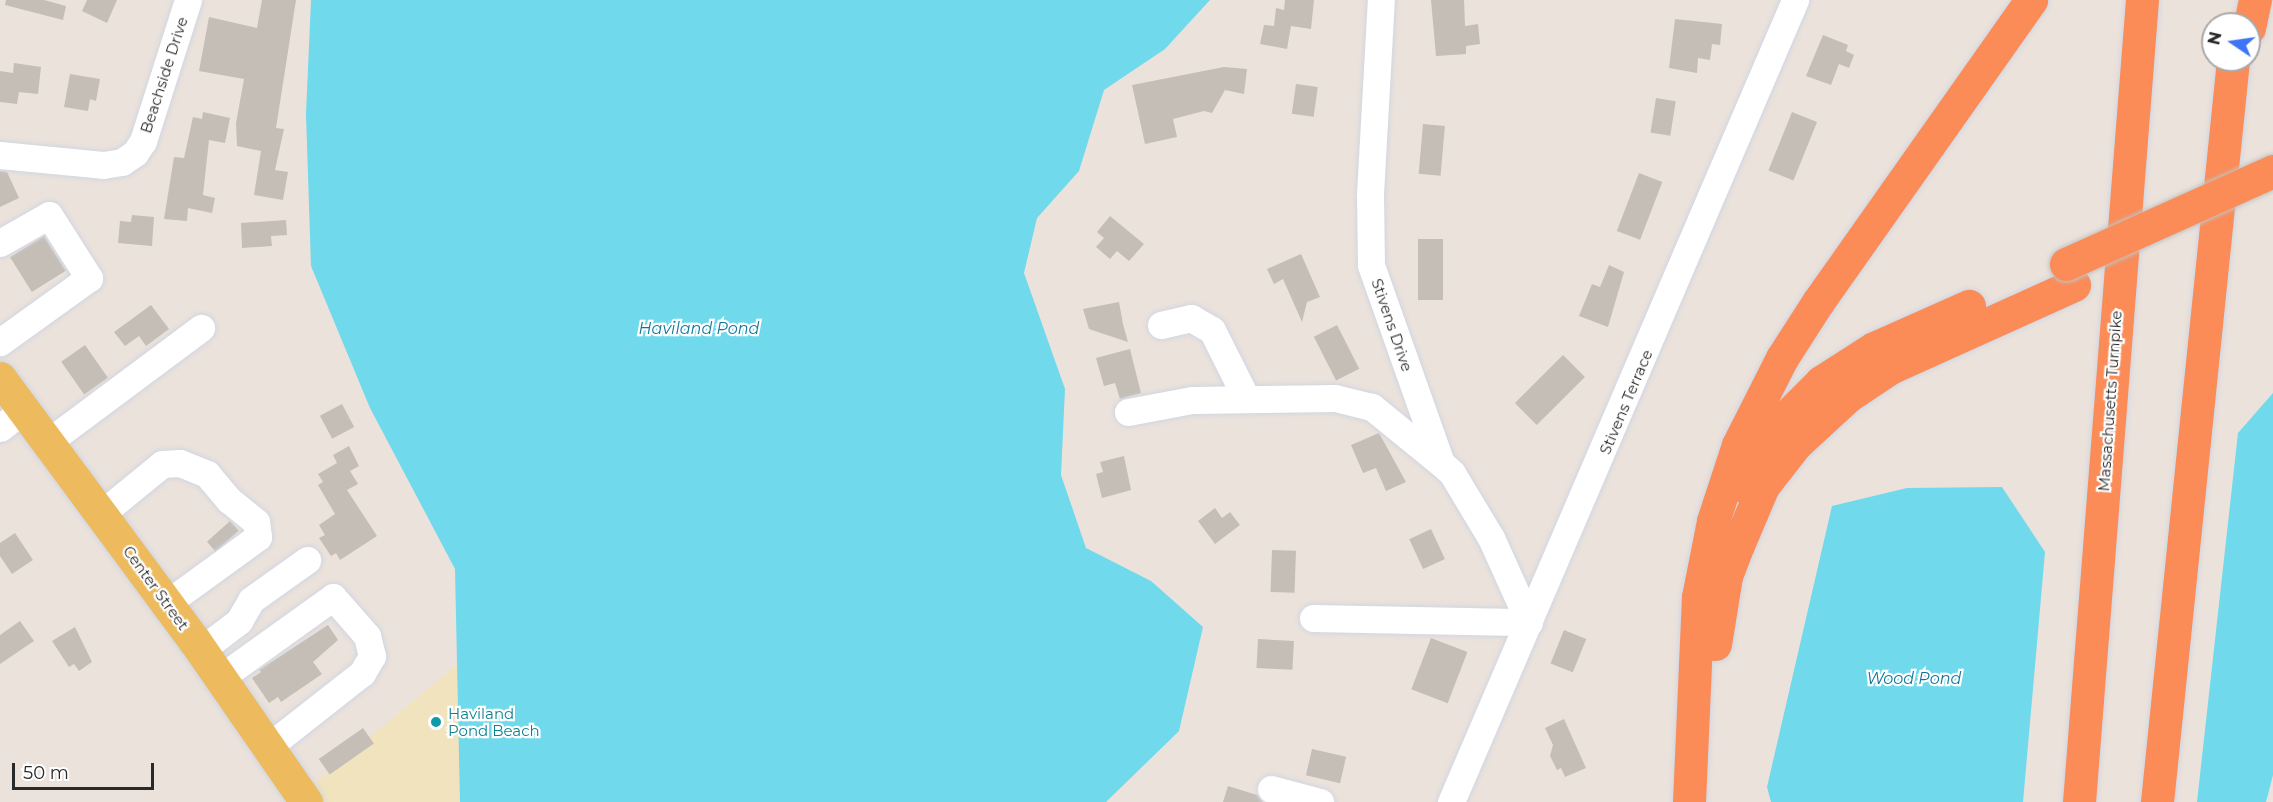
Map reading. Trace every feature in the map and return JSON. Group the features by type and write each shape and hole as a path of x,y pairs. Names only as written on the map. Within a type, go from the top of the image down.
{"highway":[{"path":"1689,802 1694,642 1698,597 1713,521 1737,445 1756,405 1818,302 2031,0"},
{"name":"Massachusetts Turnpike","path":"2079,802 2142,0"},
{"path":"2157,802 2232,72"},
{"path":"2228,115 2238,72"},
{"path":"1709,802 1720,605 1726,576 1763,486 1795,445 1818,423 1890,368 2273,171"},
{"path":"1694,642 1705,579 1725,513 1755,457 1787,416 1821,382 1874,348 2273,194"}],"main road":[{"name":"Center Street","path":"0,378 12,419 48,442 201,650 306,802"}],"street":[{"name":"Beachside Drive","path":"0,155 103,165 122,162 135,153 143,141 188,0"},
{"name":"Stivens Drive","path":"1381,0 1370,194 1371,265 1441,463 1452,473 1491,538 1529,622"},
{"name":"Stivens Terrace","path":"1451,802 1795,0"},
{"path":"0,243 49,215 89,278 0,342"},
{"path":"1161,325 1191,318 1212,330 1245,396"},
{"path":"48,442 201,328"},
{"path":"1128,412 1192,400 1245,396 1335,398 1372,407 1441,463"},
{"path":"101,514 162,464 180,463 207,474 229,500 256,522 258,537 167,603"},
{"path":"201,650 239,621 251,600 307,560"},
{"path":"220,678 333,597 367,636 372,656 362,673 268,747"},
{"path":"1313,618 1529,622"},
{"path":"1271,789 1320,802"}],"sand":[{"name":"Haviland Pond Beach","path":"465,658 508,802 323,802 312,785"}],"water":[{"name":"Haviland Pond","path":"311,0 1210,0 1165,49 1104,90 1079,171 1037,218 1024,273 1065,389 1061,475 1086,548 1151,581 1203,627 1179,731 1106,802 460,802 455,569 370,408 311,266 306,114"},
{"path":"2273,393 2273,775 2266,802 2197,802 2238,433"},
{"name":"Wood Pond","path":"2002,487 2045,552 2023,802 1771,802 1767,787 1832,506 1907,488"}],"building":[{"path":"6,0 44,0 66,6 63,20 5,5"},
{"path":"87,0 117,0 107,23 82,11"},
{"path":"262,0 296,0 276,128 284,129 275,170 288,172 283,200 254,195 261,151 237,146 236,123 244,79 199,71 209,17 257,28"},
{"path":"1285,0 1314,0 1311,29 1291,26 1287,49 1260,44 1264,25 1274,26 1276,8 1284,10"},
{"path":"1431,0 1464,0 1465,26 1478,24 1480,44 1466,46 1466,54 1436,56"},
{"path":"1675,19 1722,24 1720,45 1712,44 1710,60 1698,58 1697,73 1669,68"},
{"path":"1823,35 1848,45 1846,51 1854,55 1849,68 1839,64 1831,85 1806,76"},
{"path":"14,63 41,67 38,94 19,92 17,104 0,102 0,71 13,73"},
{"path":"1224,67 1247,69 1244,94 1225,90 1212,113 1204,111 1173,119 1177,137 1145,144 1132,85"},
{"path":"70,74 100,79 96,101 90,99 88,111 64,107"},
{"path":"1296,84 1318,87 1314,117 1292,114"},
{"path":"1656,98 1676,101 1670,136 1651,133"},
{"path":"203,112 230,118 225,143 209,140 203,195 215,198 212,213 188,208 187,221 164,219 174,157 184,158 193,117 202,119"},
{"path":"1792,112 1817,122 1793,181 1768,170"},
{"path":"1423,124 1445,126 1441,176 1419,174"},
{"path":"0,171 7,172 19,198 0,207"},
{"path":"1639,173 1662,182 1640,240 1617,231"},
{"path":"132,215 154,217 152,246 118,243 120,221 131,222"},
{"path":"1110,216 1144,244 1129,261 1117,251 1110,259 1096,247 1104,238 1097,232"},
{"path":"286,220 287,235 271,236 272,246 242,248 241,223"},
{"path":"44,236 66,271 32,292 10,257"},
{"path":"1418,239 1443,239 1443,300 1418,300"},
{"path":"1301,254 1320,297 1307,302 1302,322 1283,279 1274,284 1267,269"},
{"path":"1609,265 1624,272 1608,327 1579,316 1592,284 1600,287"},
{"path":"1119,302 1128,342 1089,329 1083,309"},
{"path":"151,305 169,329 146,346 139,336 125,346 114,332"},
{"path":"1337,325 1359,369 1336,380 1314,337"},
{"path":"85,345 108,378 84,394 61,362"},
{"path":"1130,349 1141,393 1120,399 1115,383 1104,386 1096,358"},
{"path":"1563,355 1585,377 1537,425 1515,403"},
{"path":"342,404 354,427 332,439 320,416"},
{"path":"1379,433 1406,482 1386,491 1376,468 1363,473 1351,445"},
{"path":"349,446 359,466 350,471 358,484 347,490 377,536 340,560 336,553 331,556 319,538 325,535 319,525 335,514 318,485 323,482 318,474 337,463 333,455"},
{"path":"1124,456 1131,490 1102,498 1096,474 1103,472 1100,462"},
{"path":"1215,508 1222,518 1230,512 1240,525 1215,544 1198,521"},
{"path":"230,521 239,531 216,551 207,542"},
{"path":"1431,529 1445,559 1423,569 1409,539"},
{"path":"15,533 33,560 12,574 0,556 0,543"},
{"path":"1272,550 1296,551 1295,593 1271,592"},
{"path":"20,621 34,641 0,664 0,635"},
{"path":"328,625 338,640 313,662 322,674 281,702 278,697 269,703 252,678 261,672 259,670"},
{"path":"75,627 92,662 79,671 74,664 69,667 52,641"},
{"path":"1564,630 1586,639 1573,672 1551,663"},
{"path":"1431,638 1467,652 1448,703 1411,689"},
{"path":"1258,639 1294,641 1292,670 1256,668"},
{"path":"1564,719 1586,768 1565,777 1561,768 1557,770 1550,756 1553,745 1545,728"},
{"path":"363,728 374,744 330,775 319,759"},
{"path":"1312,749 1346,757 1340,783 1306,775"},
{"path":"1228,786 1257,795 1263,802 1223,802"}],"place":[{"name":"Haviland Pond Beach","path":"436,722"}]}
